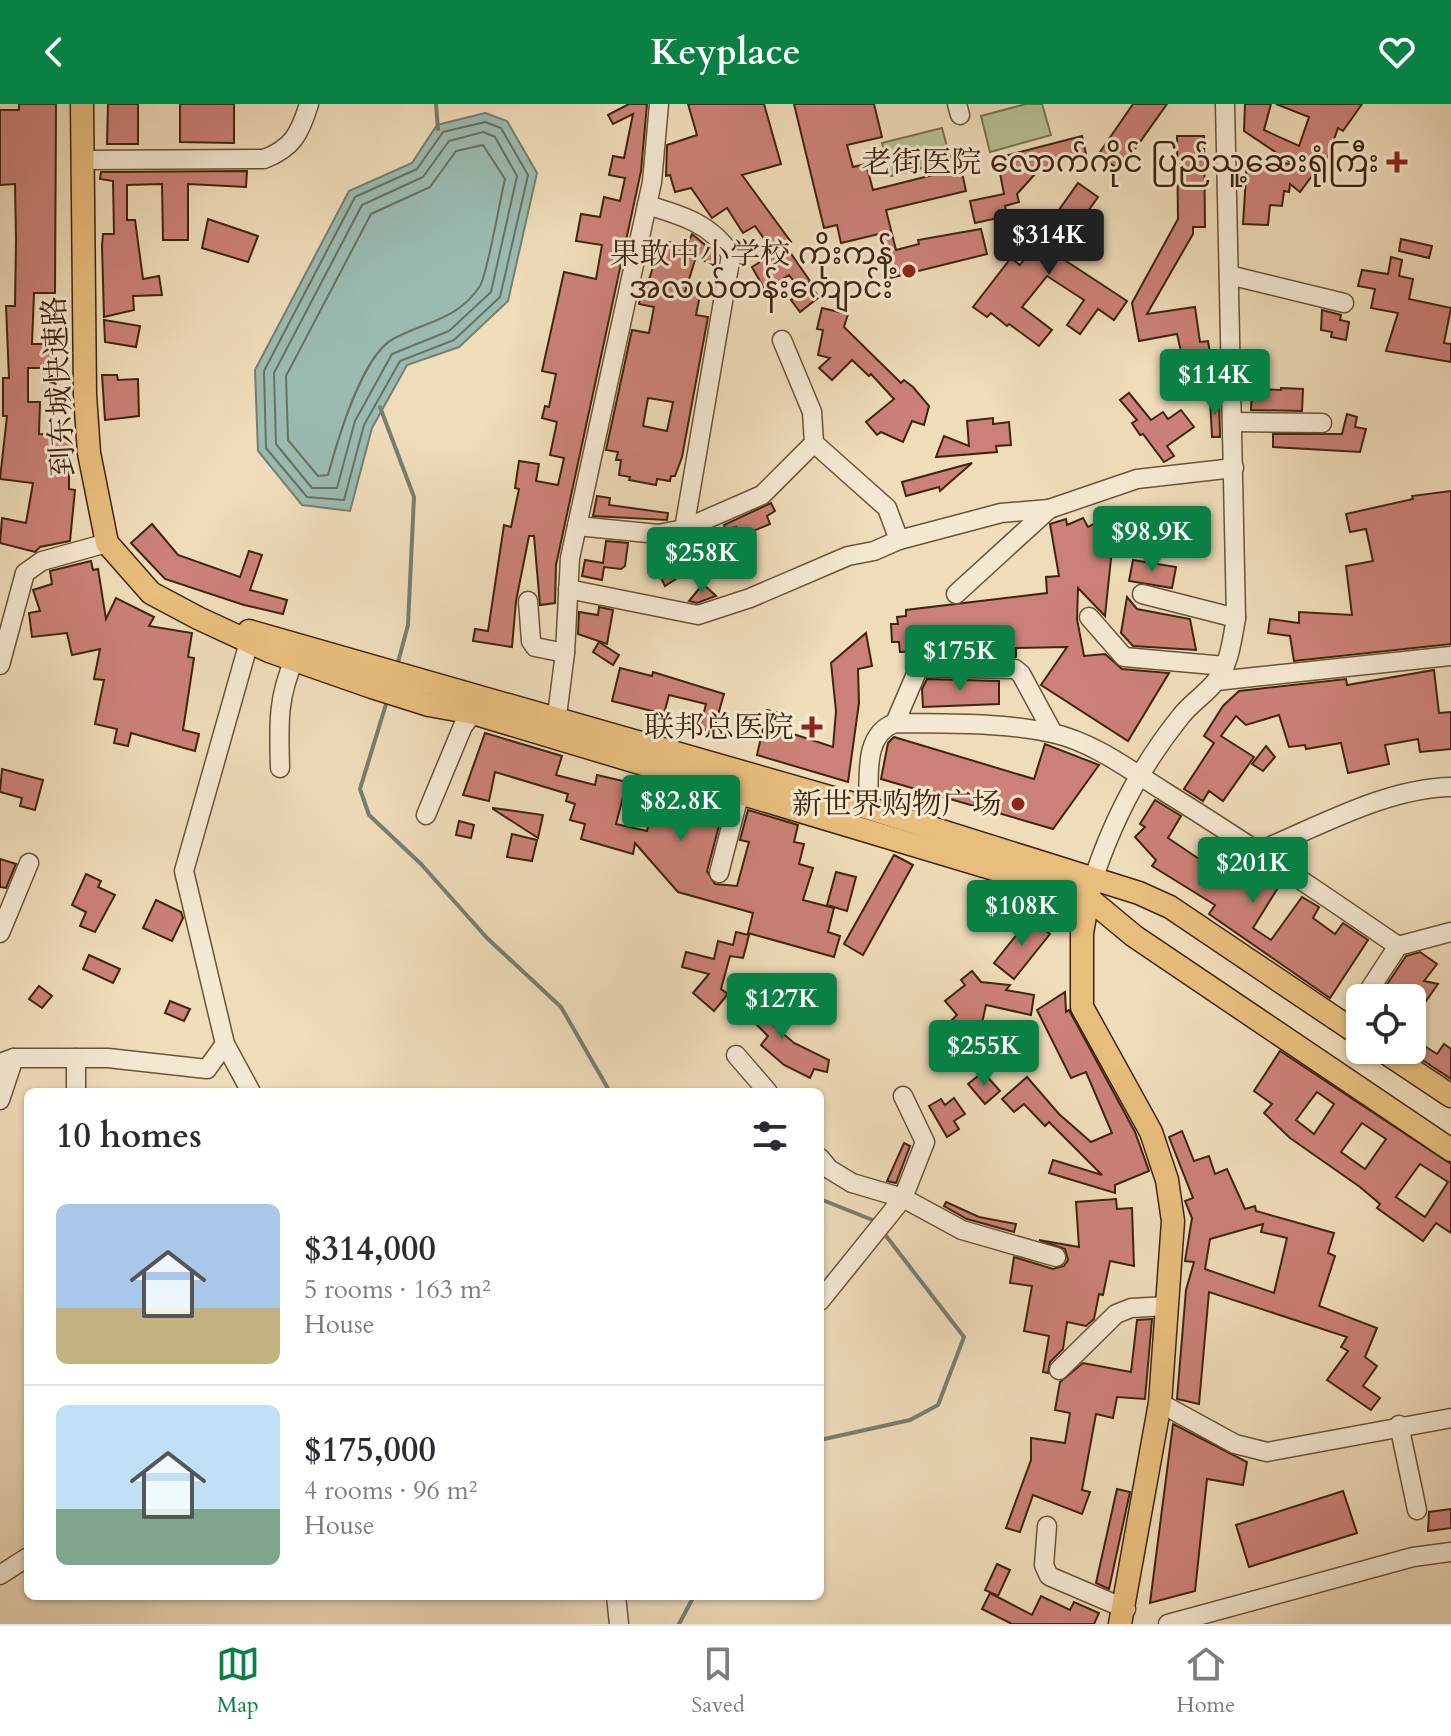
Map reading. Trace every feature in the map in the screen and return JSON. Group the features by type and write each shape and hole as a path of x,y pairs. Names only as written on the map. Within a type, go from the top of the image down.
{"main road":[{"name":"到东城快速路","path":"82,104 89,453 107,543"},
{"path":"107,543 151,593 198,618 294,660 374,677"},
{"path":"198,618 433,694 868,808 1090,887 1134,936 1451,1150"},
{"path":"433,694 473,713 556,727 740,792 1170,907 1346,1025"},
{"path":"1090,887 1082,933 1082,1007 1151,1132 1167,1180 1173,1221 1160,1403 1123,1616"},
{"path":"1403,1064 1451,1096"}],"street":[{"path":"83,160 264,159 284,151 301,128 309,104"},
{"path":"556,727 565,653 568,589 577,526 647,205 659,104"},
{"path":"1090,887 1108,835 1140,777 1182,715 1221,673 1236,618 1225,104"},
{"path":"647,205 686,217 719,236 731,255 684,529"},
{"path":"1229,275 1344,303"},
{"path":"782,340 812,412 814,443 887,508 899,540"},
{"path":"1233,422 1322,423"},
{"path":"577,526 658,534 684,529 762,495 814,443"},
{"path":"568,589 698,615 750,598 848,556 874,551 899,540 1001,513 1049,509 1137,479 1234,468"},
{"path":"956,594 1049,509"},
{"path":"0,665 25,573 42,561 107,543"},
{"path":"1142,594 1236,618"},
{"path":"528,601 535,647 565,653"},
{"path":"1089,617 1124,657 1221,673 1451,656"},
{"path":"249,642 184,871 225,1044 249,1088"},
{"path":"280,768 278,717 281,690 294,660"},
{"path":"895,723 919,667 1015,669 1021,674 1053,733"},
{"path":"426,815 463,726 473,713"},
{"path":"868,808 872,742 882,727 895,723 986,724 1053,733 1082,743 1140,777 1259,851 1398,946"},
{"path":"1259,851 1382,802 1433,788 1451,787"},
{"path":"719,873 740,792"},
{"path":"0,933 29,863"},
{"path":"1373,984 1398,946 1451,932"},
{"path":"0,1100 7,1061 76,1058 207,1069 225,1044"},
{"path":"736,1055 765,1088"},
{"path":"76,1058 76,1088"},
{"path":"824,1296 903,1198 925,1142 903,1096"},
{"path":"824,1163 852,1183 903,1198 981,1237 1056,1257"},
{"path":"1059,1370 1116,1314 1131,1308 1168,1306"},
{"path":"1160,1403 1252,1451 1267,1452 1399,1425 1451,1418"},
{"path":"1399,1425 1417,1510"},
{"path":"1047,1526 1044,1565 1049,1576 1123,1616"},
{"path":"1168,1624 1413,1557 1451,1552"},
{"path":"0,1575 24,1560"},
{"path":"616,1600 619,1624"}],"green space":[{"path":"1026,104 1042,104 1051,135 990,152 981,116"},
{"path":"942,128 951,161 891,176 882,143"}],"water":[{"path":"485,113 507,121 537,173 508,301 459,347 407,365 372,428 350,511 302,505 258,451 255,370 349,191 412,163 437,125"}],"building":[{"path":"19,104 56,104 55,293 34,293 32,344 52,344 53,368 28,368 28,402 40,402 39,434 69,435 69,489 75,490 70,541 40,547 35,552 0,543 2,518 26,523 33,483 0,479 7,416 3,416 3,378 9,378 6,306 15,306 16,240 15,184 0,185 0,110 19,110"},
{"path":"108,104 138,104 138,144 107,144"},
{"path":"180,104 234,104 234,143 180,142"},
{"path":"629,104 647,104 641,171 556,565 555,603 540,605 534,536 529,536 516,601 512,647 473,641 475,629 488,631 504,525 511,527 519,489 515,488 519,461 539,464 536,481 558,485 564,458 550,455 557,422 542,418 545,406 549,407 556,374 542,371 564,272 596,279 602,245 576,241 581,214 600,217 604,197 620,201 625,178 609,175 613,156 624,158 633,114 613,124 608,115"},
{"path":"688,104 764,104 781,164 742,175 791,242 785,245 810,281 800,289 789,275 765,290 752,267 774,253 755,226 743,233 727,208 712,218 691,188 675,192 670,175 666,176 667,145 697,135"},
{"path":"794,104 874,104 882,137 847,145 853,167 866,164 873,190 961,168 966,191 886,210 896,250 919,244 918,240 981,229 987,254 890,278 879,234 841,243 837,225 824,228"},
{"path":"1133,104 1167,104 1120,170 1098,155"},
{"path":"1245,104 1271,104 1264,130 1299,146 1309,117 1276,104 1362,104 1343,131 1338,128 1322,174 1315,172 1300,192 1290,184 1289,192 1284,191 1282,206 1270,205 1268,225 1243,224 1247,160 1293,164 1244,131"},
{"path":"1082,136 1086,154 1050,163 1056,167 1036,173 1017,194 1019,202 1005,206 1007,216 975,223 970,201 1004,194 997,158"},
{"path":"1177,136 1204,136 1205,227 1193,227 1193,234 1147,314 1195,307 1200,342 1208,341 1217,393 1195,396 1191,368 1185,369 1177,334 1139,341 1132,303 1178,219"},
{"path":"247,171 246,187 188,184 188,240 163,240 162,184 127,185 127,220 135,220 143,279 159,276 162,295 133,296 134,310 104,317 102,246 103,234 114,234 113,181 100,179 101,172"},
{"path":"1078,183 1098,197 1057,255 1127,301 1114,320 1098,309 1080,334 1067,325 1084,300 1047,276 1022,307 1052,330 1039,346 991,313 987,317 973,307 1011,258 1020,265"},
{"path":"208,219 258,236 248,262 202,248"},
{"path":"692,234 716,254 711,264 696,257 685,292 700,295 696,315 708,317 682,457 670,481 657,479 656,485 629,480 630,477 619,475 621,460 616,460 618,452 606,450 632,330 649,333 654,307 639,304 643,282 648,283 658,251 665,252 667,242 687,245","holes":["648,398 673,402 667,431 643,426"]},
{"path":"1401,239 1432,246 1429,258 1399,251"},
{"path":"1391,257 1402,260 1399,276 1413,279 1409,299 1451,308 1444,343 1451,344 1451,362 1386,351 1398,313 1371,308 1375,289 1358,286 1362,270 1388,274"},
{"path":"810,285 819,297 800,312 791,300"},
{"path":"822,308 848,314 844,327 901,383 904,380 913,387 929,406 924,425 912,421 903,442 881,432 877,435 866,422 894,399 871,374 869,376 852,360 832,380 819,368 830,358 818,355 823,330 817,329"},
{"path":"1322,310 1341,315 1340,320 1349,322 1346,340 1331,337 1332,332 1321,330"},
{"path":"104,320 140,326 136,347 105,342"},
{"path":"102,375 117,375 118,380 138,379 139,416 105,420"},
{"path":"1252,389 1303,389 1302,411 1251,410"},
{"path":"1129,393 1151,420 1163,412 1168,419 1181,410 1194,427 1167,446 1174,456 1164,462 1143,434 1140,435 1132,423 1137,420 1120,400"},
{"path":"1219,397 1220,437 1212,437 1210,398"},
{"path":"1347,414 1357,417 1355,427 1366,429 1360,452 1273,447 1273,434 1342,434"},
{"path":"993,418 993,424 1009,422 1011,445 996,446 997,452 936,457 944,436 969,446 967,421"},
{"path":"972,463 940,491 939,487 906,496 902,482"},
{"path":"1451,491 1451,644 1294,661 1290,636 1268,633 1270,619 1299,623 1299,612 1352,615 1346,566 1373,561 1366,529 1350,532 1346,514 1413,499 1412,496"},
{"path":"597,496 610,498 609,505 668,513 667,520 593,516"},
{"path":"771,503 775,511 767,516 770,524 739,537 736,527 726,530 724,525"},
{"path":"1115,517 1123,527 1107,540 1112,549 1105,616 1078,588 1077,619 1084,656 1105,654 1122,669 1169,673 1128,741 1041,685 1067,647 1016,648 1016,657 1002,657 1001,649 900,652 899,642 892,642 891,624 898,624 897,617 906,616 906,610 1047,593 1046,577 1059,576 1050,524 1066,519 1067,525 1083,518 1088,527 1097,522 1101,528"},
{"path":"152,524 178,555 240,577 249,551 262,555 250,590 287,600 283,614 244,605 165,579 131,543"},
{"path":"606,541 628,543 625,566 621,569 604,567 602,580 582,576 585,560 603,563"},
{"path":"697,541 708,558 665,586 656,568"},
{"path":"1133,560 1176,567 1172,588 1129,581"},
{"path":"91,561 93,570 98,569 106,619 116,598 154,617 149,626 192,633 188,657 194,658 183,730 199,734 195,751 131,733 128,746 114,743 117,729 95,724 104,680 94,679 100,649 72,655 67,633 32,637 29,613 40,611 33,590 52,584 50,571"},
{"path":"703,584 716,596 697,603 689,601"},
{"path":"1127,597 1137,609 1190,619 1196,650 1133,646 1121,633"},
{"path":"599,607 613,610 607,644 578,634 579,612 598,615"},
{"path":"866,633 872,666 858,669 859,703 848,782 757,755 767,710 790,715 787,732 833,747 836,711 831,663"},
{"path":"599,642 619,655 613,665 593,652"},
{"path":"620,668 652,676 653,672 724,694 713,732 700,728 706,704 669,695 664,714 612,701"},
{"path":"1434,670 1439,713 1451,712 1451,749 1420,752 1418,739 1385,745 1389,764 1348,773 1341,743 1306,749 1305,745 1289,747 1279,715 1246,725 1236,716 1221,736 1254,757 1223,801 1209,791 1203,801 1184,789 1214,743 1204,736 1223,706 1239,691 1346,679 1347,685"},
{"path":"927,679 999,681 999,704 923,707 922,689"},
{"path":"485,733 562,756 556,775 595,785 597,775 627,782 616,824 647,831 652,808 644,805 652,781 725,803 707,871 715,884 737,886 749,842 740,840 748,810 798,825 794,842 804,844 799,864 813,868 803,900 834,908 828,932 840,936 834,957 748,933 753,913 678,892 635,843 633,854 581,839 585,824 570,820 575,804 566,801 568,794 495,772 489,801 463,795"},
{"name":"新世界购物广场","path":"894,737 1034,779 1045,744 1099,765 1053,829 881,779 888,743"},
{"path":"1266,746 1275,757 1263,771 1252,764"},
{"path":"2,769 43,780 35,810 20,806 22,798 0,792"},
{"path":"1155,800 1181,816 1168,838 1208,865 1224,844 1281,883 1253,928 1271,940 1302,897 1319,907 1313,918 1335,934 1343,923 1368,940 1330,998 1209,914 1215,905 1152,866 1156,860 1135,837 1145,827 1140,824"},
{"path":"493,809 543,815 538,838"},
{"path":"459,821 474,825 471,838 456,835"},
{"path":"512,834 537,840 532,861 507,857"},
{"path":"894,855 913,865 863,955 844,944"},
{"path":"0,859 16,864 6,888 0,887"},
{"path":"836,872 856,877 847,911 827,905"},
{"path":"86,874 101,881 98,887 115,895 95,932 80,926 86,912 72,905"},
{"path":"156,900 181,912 183,918 172,941 143,928"},
{"path":"1030,918 1050,934 1014,979 994,963"},
{"path":"736,932 749,935 743,958 730,956 721,989 728,994 714,1011 693,993 709,974 682,967 686,952 714,959 718,941 733,945"},
{"path":"1420,952 1437,964 1424,981 1438,984 1426,1001 1426,984 1387,984 1406,956"},
{"path":"89,955 120,969 113,983 83,969"},
{"path":"972,971 981,982 1010,985 1006,990 1034,995 1031,1015 986,1005 977,1046 951,1021 957,1015 945,1001 965,985 961,980"},
{"path":"39,986 52,996 42,1008 29,999"},
{"path":"744,992 779,1020 774,1026 794,1043 829,1060 827,1072 814,1069 810,1078 784,1065 761,1045 768,1036 735,1003"},
{"path":"1065,992 1066,1012 1069,1010 1135,1132 1149,1171 1115,1185 1115,1193 1049,1173 1053,1160 1102,1175 1049,1122 1045,1126 1024,1104 1014,1112 1002,1099 1027,1077 1059,1114 1091,1142 1112,1133 1086,1072 1071,1078 1037,1010"},
{"path":"170,1001 190,1009 184,1021 165,1013"},
{"path":"1444,1044 1451,1049 1451,1079 1426,1062 1426,1047 1437,1054"},
{"path":"1280,1051 1451,1164 1451,1233 1436,1223 1423,1241 1377,1208 1380,1204 1360,1187 1290,1138 1264,1113 1272,1104 1254,1091","holes":["1317,1092 1334,1104 1314,1134 1296,1120","1362,1123 1386,1139 1365,1169 1341,1152","1420,1164 1448,1182 1425,1217 1396,1197"]},
{"path":"983,1072 1000,1091 985,1104 968,1084"},
{"path":"954,1098 965,1114 954,1121 959,1129 947,1137 929,1106 941,1099 945,1105"},
{"path":"1182,1131 1194,1161 1209,1156 1215,1174 1227,1169 1245,1209 1255,1206 1256,1211 1334,1233 1328,1253 1335,1256 1319,1306 1377,1328 1365,1357 1377,1366 1363,1386 1380,1398 1371,1410 1327,1380 1348,1351 1341,1347 1347,1337 1209,1292 1199,1404 1177,1399 1186,1290 1194,1262 1185,1261 1192,1218 1185,1201 1193,1198 1169,1137","holes":["1263,1224 1261,1232 1287,1238 1274,1293 1205,1269 1210,1239"]},
{"path":"904,1143 910,1146 896,1183 887,1181"},
{"path":"1116,1199 1117,1209 1132,1208 1134,1266 1110,1261 1094,1319 1086,1326 1067,1322 1063,1349 1050,1362 1048,1373 1043,1372 1049,1336 1024,1331 1032,1286 1010,1283 1014,1257 1053,1269 1064,1266 1068,1260 1065,1249 1039,1240 1079,1247 1076,1202"},
{"path":"946,1202 979,1217 1016,1224 1014,1232 967,1219 944,1206"},
{"path":"1152,1319 1145,1399 1117,1397 1113,1418 1096,1414 1082,1490 1090,1492 1082,1514 1033,1495 1020,1532 1006,1528 1031,1460 1031,1438 1065,1443 1070,1413 1055,1410 1060,1382 1083,1363 1131,1372 1137,1320"},
{"path":"1173,1424 1247,1462 1243,1485 1207,1479 1195,1591 1150,1603"},
{"path":"1117,1489 1130,1492 1109,1589 1096,1583"},
{"path":"1343,1491 1357,1533 1249,1567 1236,1525"},
{"path":"1451,1509 1451,1528 1428,1531 1429,1512"},
{"path":"997,1564 1010,1570 998,1596 985,1590"},
{"path":"990,1593 1032,1615 1041,1596 1070,1610 1074,1602 1099,1613 1094,1624 1012,1624 982,1609"}],"waterway":[{"path":"436,104 438,129"},
{"path":"380,407 414,497 408,625 397,666"},
{"path":"387,701 360,789 369,815 421,864 487,938 561,1007 608,1088"},
{"path":"824,1201 875,1221"},
{"path":"824,1439 910,1420 938,1405 964,1337 883,1232"},
{"path":"679,1624 692,1600"}],"place":[{"name":"老街医院 လောက်ကိုင် ပြည်သူ့ဆေးရုံကြီး","path":"1397,162"},
{"name":"果敢中小学校 ကိုးကန့် အလယ်တန်းကျောင်း","path":"909,271"},
{"name":"联邦总医院","path":"812,727"},
{"name":"新世界购物广场","path":"1018,804"}]}
